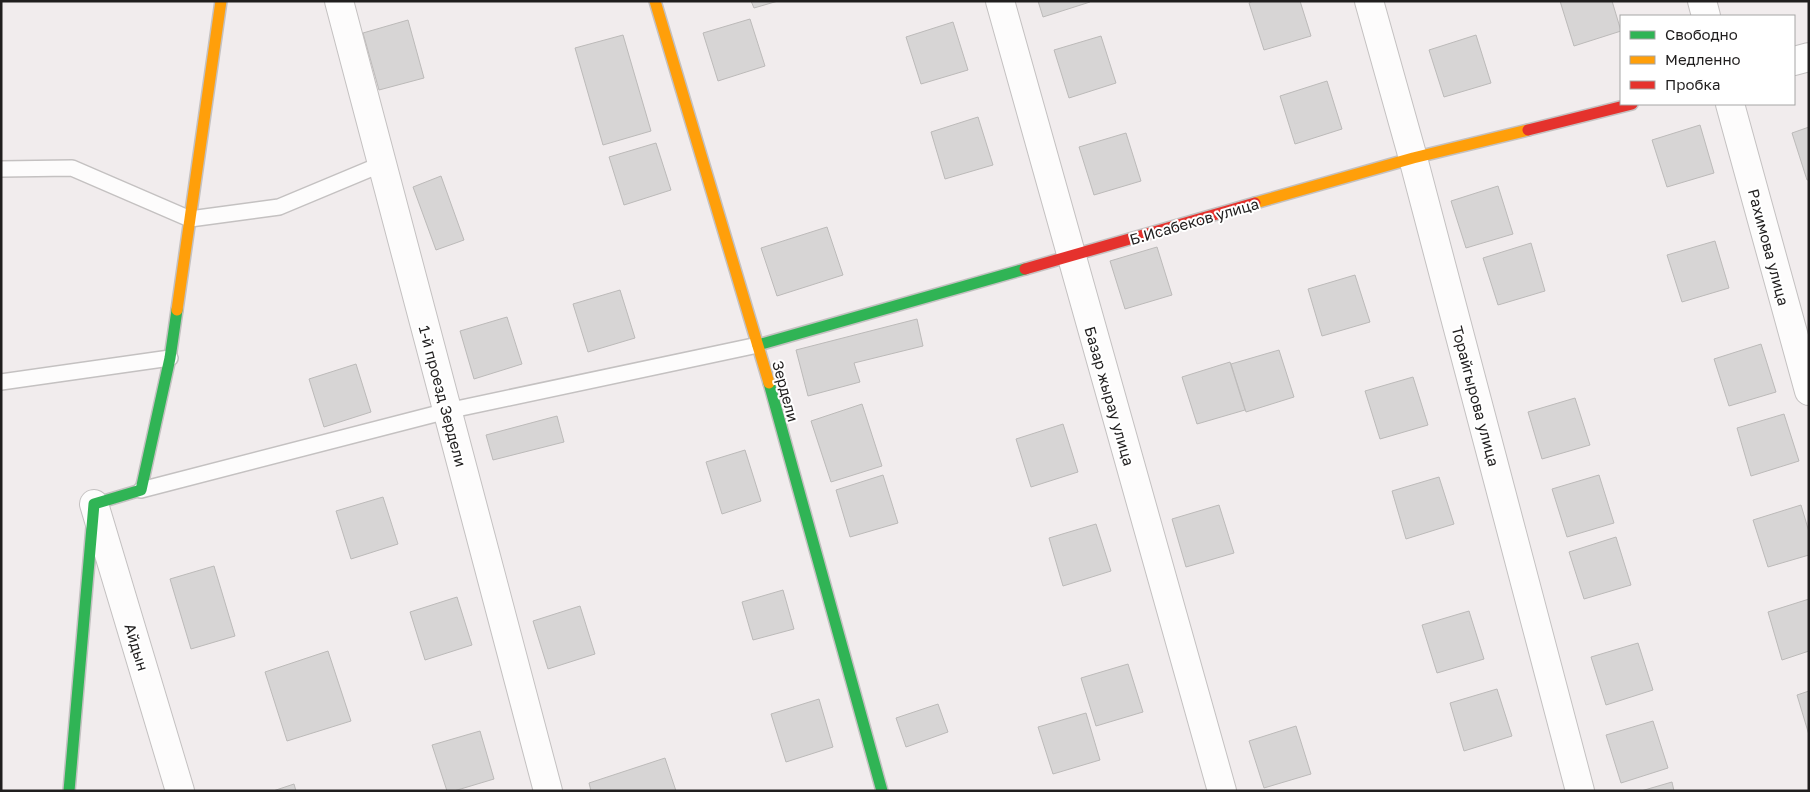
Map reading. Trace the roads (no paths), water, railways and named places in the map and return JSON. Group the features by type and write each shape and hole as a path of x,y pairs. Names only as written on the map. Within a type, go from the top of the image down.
{"street":[{"path":"69,791 94,504 141,490 170,358 220,1"},
{"name":"1-й проезд Зердели","path":"339,1 548,791"},
{"name":"Зердели","path":"655,1 758,345 882,791"},
{"name":"Базар жырау улица","path":"1000,1 1222,791"},
{"name":"Торайгырова улица","path":"1369,1 1413,158 1580,791"},
{"path":"1702,1 1706,15"},
{"path":"1795,61 1809,57"},
{"name":"Б.Исабеков улица","path":"758,345 1413,158 1628,105"},
{"name":"Рахимова улица","path":"1730,105 1809,391"},
{"name":"Айдын","path":"94,504 180,791"}],"lane":[{"path":"1,169 72,168 190,219 279,207 382,164"},
{"path":"141,490 447,411 758,345"},
{"path":"1,382 170,358"}]}
